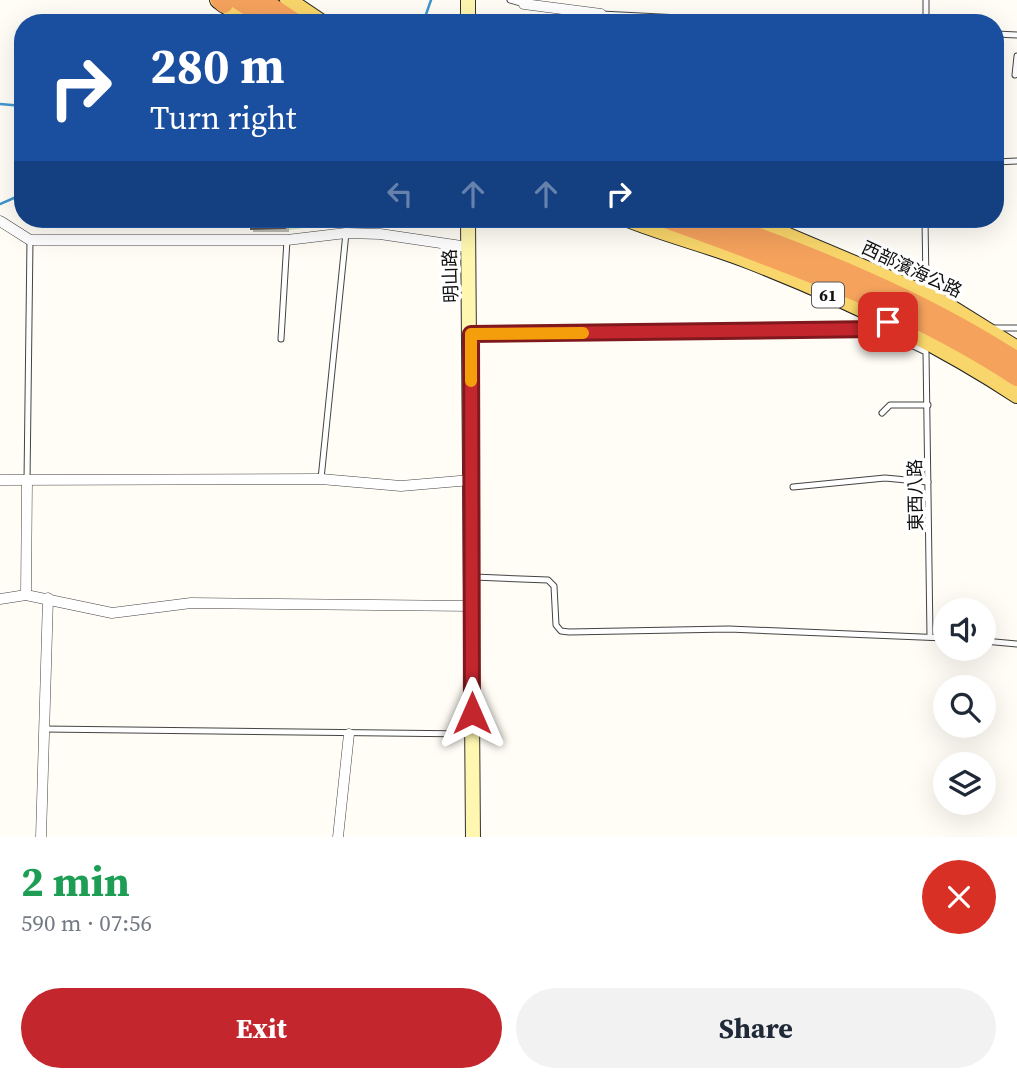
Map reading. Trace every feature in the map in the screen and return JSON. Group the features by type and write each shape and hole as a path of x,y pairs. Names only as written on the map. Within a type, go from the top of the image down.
{"highway":[{"path":"261,0 282,14"},
{"path":"225,1 253,14"},
{"name":"61","path":"691,228 922,316 1017,377"},
{"name":"61","path":"733,228 806,254 922,316 1017,362"},
{"path":"794,237 922,316"},
{"path":"750,261 922,316"}],"main road":[{"path":"288,0 309,14"},
{"path":"225,1 240,14"},
{"name":"61","path":"654,228 750,261 976,368 1017,395"},
{"name":"西部濱海公路","path":"771,228 935,298 1017,349"}],"street":[{"path":"524,2 601,14"},
{"path":"0,221 30,240 287,240 346,233 380,234 468,247"},
{"name":"明山路","path":"468,228 471,334 473,837"},
{"path":"471,334 882,325"},
{"path":"0,480 321,480 401,486 471,480"},
{"path":"26,595 27,481"},
{"path":"0,599 26,595 112,613 191,603 472,606"},
{"path":"41,837 48,598"},
{"path":"338,837 349,734"}],"lane":[{"path":"510,0 524,2"},
{"path":"1015,75 1017,56"},
{"path":"925,228 926,284"},
{"path":"321,480 346,233"},
{"path":"27,481 30,240"},
{"path":"281,339 287,240"},
{"name":"東西八路","path":"882,325 926,352 930,637"},
{"path":"985,328 1017,328"},
{"path":"881,413 890,405 928,405"},
{"path":"793,487 885,478 928,482"},
{"path":"472,577 548,580 554,586 555,625 561,631 729,629 933,637"},
{"path":"996,642 1017,644"},
{"path":"44,729 472,734"}],"building":[{"path":"250,228 286,228 286,229"}],"waterway":[{"path":"426,14 431,0"},
{"path":"0,104 14,105"},
{"path":"0,204 14,198"}],"slow traffic":[{"path":"471,381 471,334 583,333"}],"route":[{"path":"472,713 471,334 877,329 888,322"}]}
